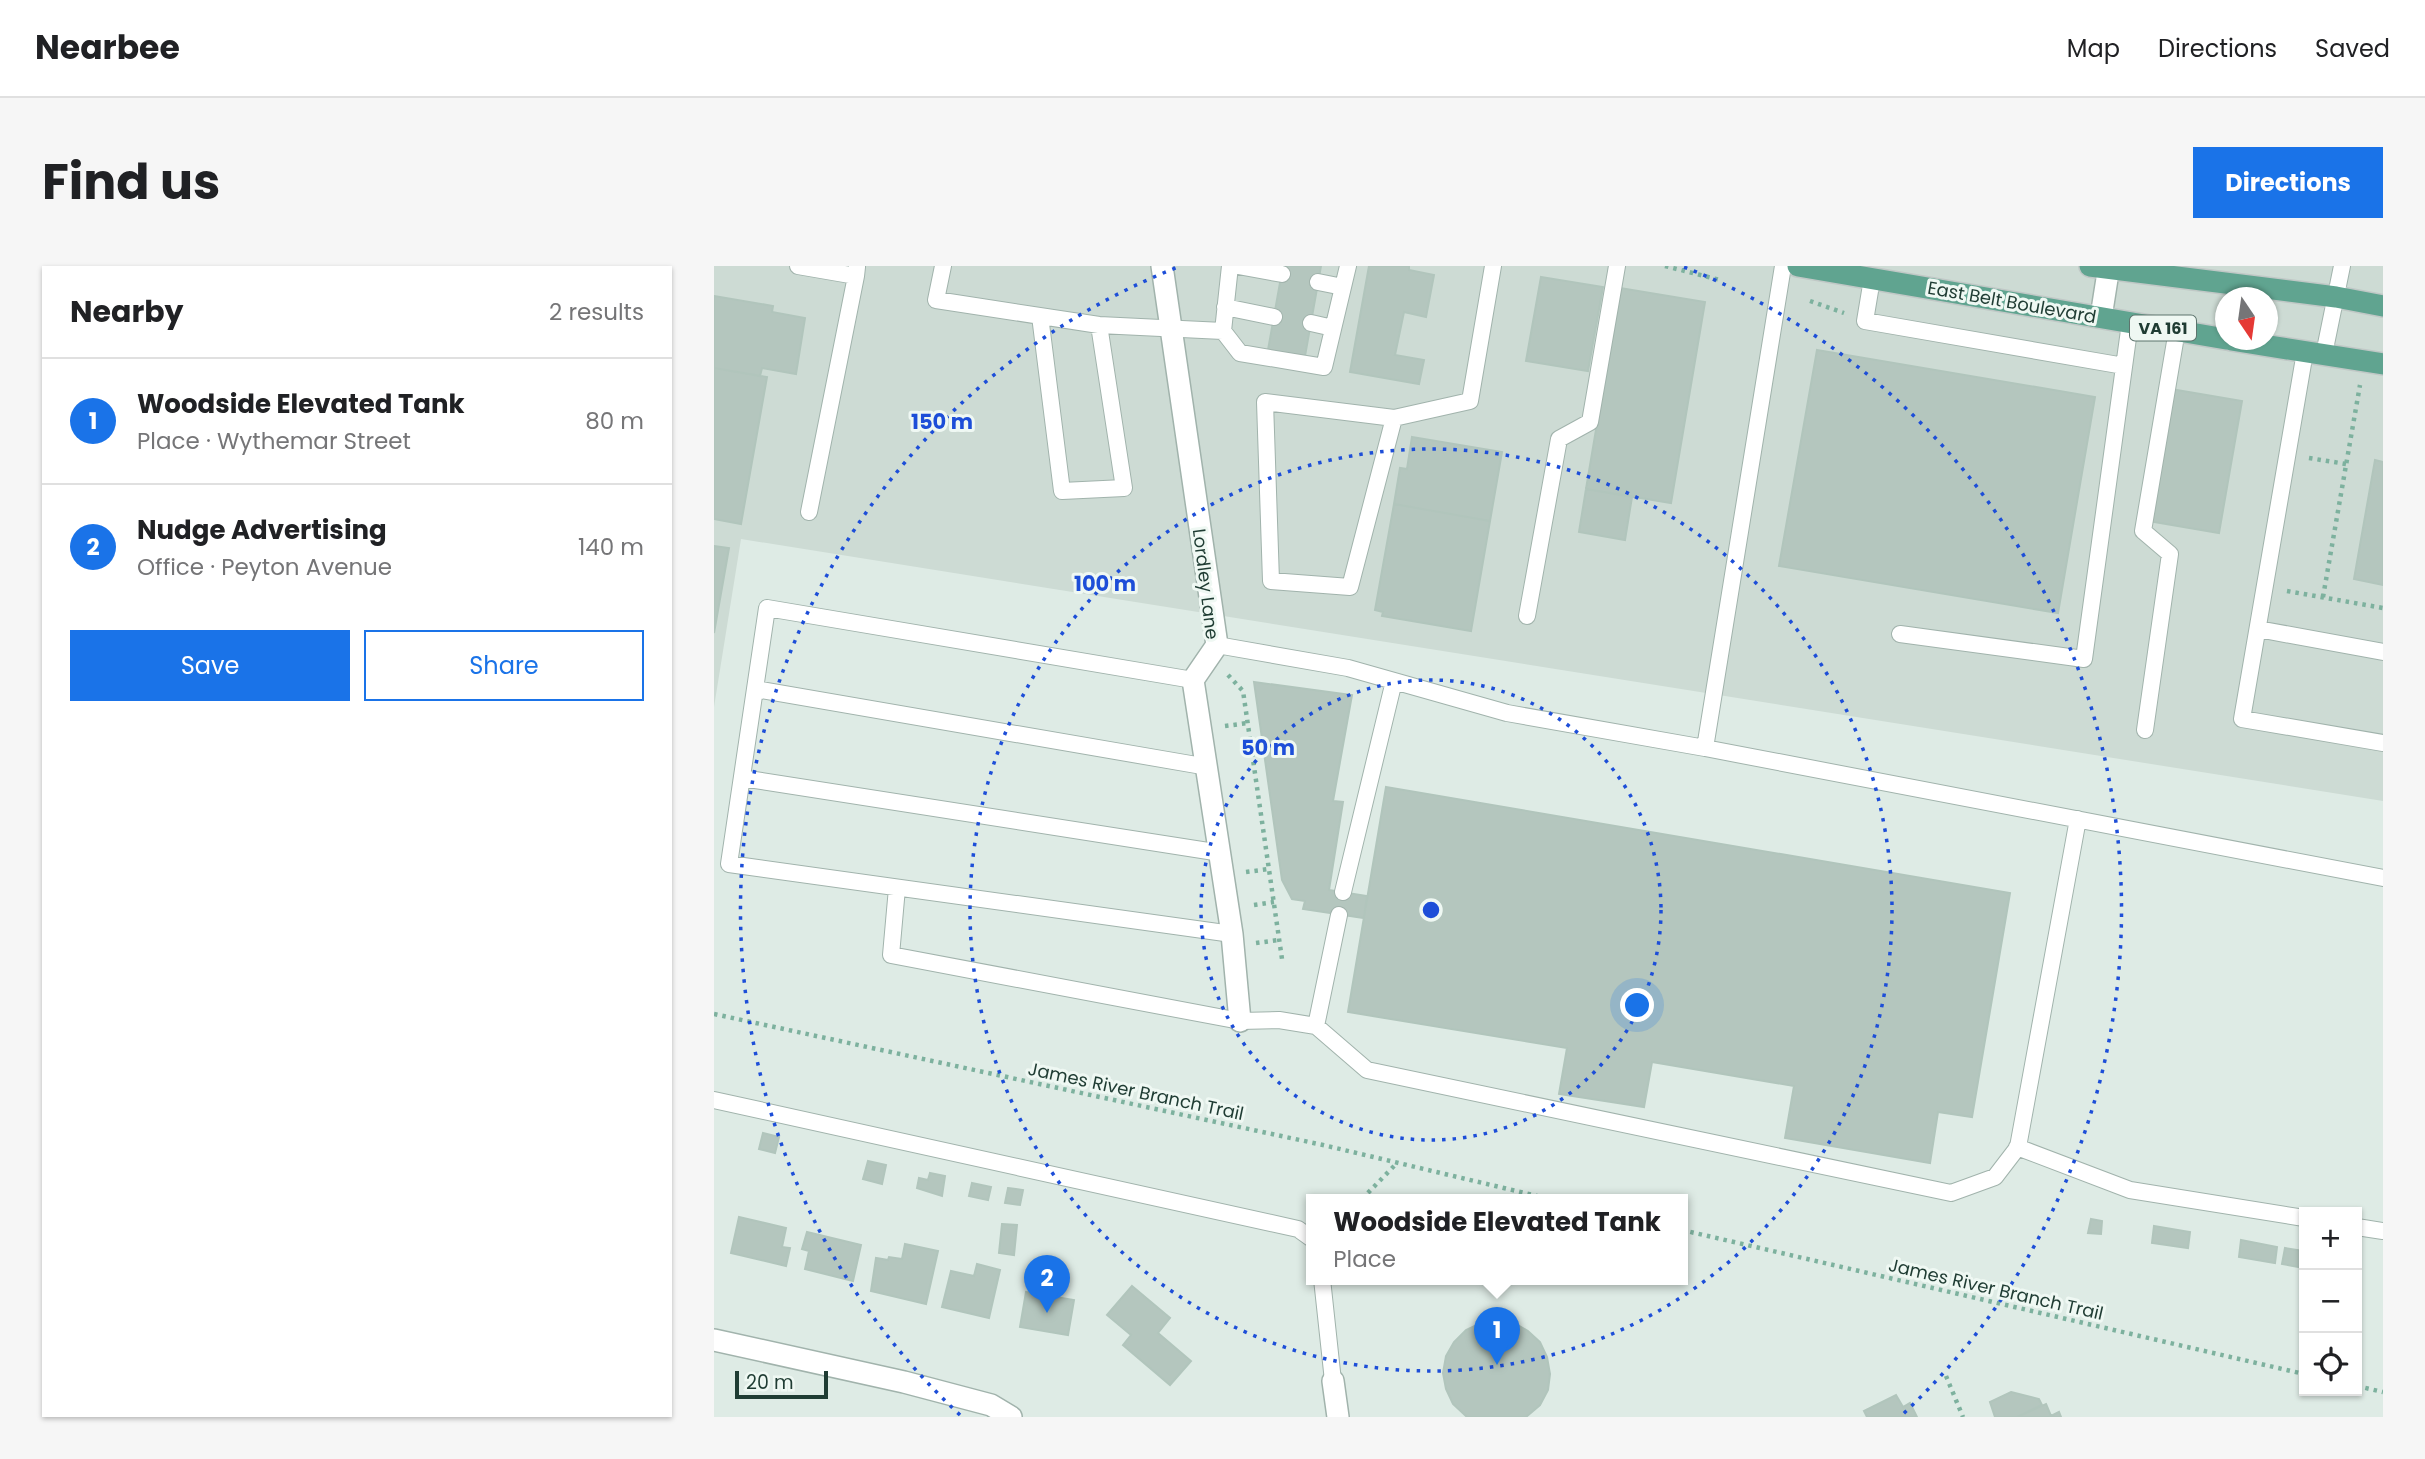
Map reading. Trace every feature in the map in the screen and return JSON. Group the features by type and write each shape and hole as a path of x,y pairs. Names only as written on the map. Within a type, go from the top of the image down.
{"main road":[{"name":"East Belt Boulevard","path":"1798,266 2215,337"},
{"path":"2103,267 2336,297 2383,306"},
{"path":"2278,347 2383,365"}],"street":[{"name":"Lordley Lane","path":"1162,266 1217,645 1193,680"},
{"path":"2101,317 2103,267"},
{"path":"1193,680 1221,853 1240,940 1240,1021"},
{"path":"714,1340 904,1382 991,1405 1011,1417"},
{"path":"1333,1381 1338,1417"}],"lane":[{"path":"798,266 857,271 809,512"},
{"path":"943,266 936,300 1099,325 1223,331"},
{"path":"1230,266 1223,331 1240,353 1324,368 1348,266"},
{"path":"1238,266 1282,274"},
{"path":"1394,418 1350,587 1270,581 1265,402 1394,418 1471,401 1493,266"},
{"path":"1527,616 1559,439 1590,422 1616,266"},
{"path":"1705,748 1783,266"},
{"path":"2342,266 2336,297 2315,353 2242,719 2383,743"},
{"path":"1872,279 1865,321 2124,366"},
{"path":"1318,282 1343,287"},
{"path":"1225,307 1274,317"},
{"path":"1041,317 1062,491 1124,488 1099,325"},
{"path":"1311,323 1333,328"},
{"path":"1900,634 2084,659 2130,323"},
{"path":"2145,730 2170,554 2143,531 2176,330"},
{"path":"1193,680 767,608 729,864 1240,940"},
{"path":"2258,629 2383,652"},
{"path":"1217,645 1348,668 1507,713 1705,748 2383,878"},
{"path":"1343,892 1394,681"},
{"path":"755,689 1208,767"},
{"path":"742,778 1221,853"},
{"path":"897,888 891,955 1240,1021 1279,1020 1316,1027 1367,1070 1951,1193 1995,1177 2017,1147 2078,819"},
{"path":"1316,1027 1339,915"},
{"path":"714,1100 1298,1230 1306,1236"},
{"path":"2017,1147 2130,1190 2299,1218"},
{"path":"2362,1228 2383,1231"},
{"path":"1323,1285 1333,1381"}],"path":[{"path":"1665,266 1720,280"},
{"path":"1810,301 1829,307"},
{"path":"2323,597 2360,385"},
{"path":"2315,459 2346,464"},
{"path":"2292,592 2383,608"},
{"path":"1224,671 1243,691 1282,959"},
{"path":"1219,726 1248,723"},
{"path":"1242,907 1274,902"},
{"path":"1240,940 1279,940"},
{"name":"James River Branch Trail","path":"714,1014 1529,1194"},
{"path":"1367,1194 1398,1163"},
{"name":"James River Branch Trail","path":"1688,1231 2299,1373"},
{"path":"1947,1376 1963,1417"},
{"path":"2362,1387 2383,1392"}],"shaded area":[{"path":"714,266 2383,266 2383,801 741,539 714,707"}],"building":[{"path":"1283,266 1321,266 1305,356 1268,350"},
{"path":"1369,266 1409,266 1409,270 1434,275 1426,317 1404,312 1395,355 1424,360 1419,384 1350,372"},
{"path":"1541,277 1603,287 1588,371 1526,361"},
{"path":"1620,288 1705,302 1671,503 1586,489"},
{"path":"714,296 773,306 772,312 805,318 796,374 762,368 760,376 714,368"},
{"path":"1817,350 2095,397 2058,613 1779,566"},
{"path":"714,368 767,377 741,524 714,519"},
{"path":"2171,389 2242,401 2219,533 2148,521"},
{"path":"1412,437 1502,452 1490,521 1394,504 1400,468 1407,469"},
{"path":"2375,460 2383,462 2383,585 2354,579"},
{"path":"1586,489 1632,497 1625,540 1579,532"},
{"path":"1394,504 1490,521 1471,631 1382,616 1383,612 1375,610"},
{"path":"714,546 729,548 714,633"},
{"path":"1254,682 1352,695 1333,801 1343,802 1329,890 1367,896 1364,918 1303,909 1305,901 1292,899 1282,880"},
{"path":"1386,787 2010,893 1972,1117 1938,1112 1930,1163 1785,1138 1794,1086 1652,1062 1644,1107 1559,1094 1567,1048 1348,1012"},
{"path":"763,1133 779,1137 775,1153 759,1149"},
{"path":"868,1161 886,1165 882,1184 863,1179"},
{"path":"930,1173 945,1176 942,1196 917,1188 919,1178 928,1180"},
{"path":"972,1183 991,1187 988,1200 969,1196"},
{"path":"1008,1188 1023,1190 1020,1205 1005,1203"},
{"path":"739,1217 786,1228 782,1247 790,1248 786,1266 731,1253"},
{"path":"2091,1219 2102,1221 2101,1234 2088,1233"},
{"path":"1002,1224 1017,1225 1014,1255 999,1253"},
{"path":"2154,1226 2190,1232 2188,1248 2152,1243"},
{"path":"807,1232 861,1245 853,1281 805,1269 809,1251 802,1249"},
{"path":"2241,1240 2277,1247 2275,1263 2239,1257"},
{"path":"905,1244 938,1251 926,1304 871,1291 876,1258 902,1259"},
{"path":"2285,1248 2299,1250 2299,1267 2282,1264"},
{"path":"977,1264 1000,1270 989,1318 942,1307 951,1271 974,1276"},
{"path":"1132,1286 1170,1318 1158,1333 1191,1361 1170,1385 1123,1345 1131,1335 1107,1315"},
{"path":"1026,1292 1074,1300 1068,1335 1020,1327"},
{"path":"1497,1320 1514,1323 1540,1342 1547,1357 1550,1374 1548,1390 1540,1405 1526,1417 1467,1417 1453,1404 1446,1389 1443,1373 1446,1356 1454,1342 1466,1330"},
{"path":"2011,1392 2039,1399 2042,1405 2017,1417 1995,1417 1990,1402"},
{"path":"1896,1395 1903,1407 1910,1403 1917,1417 1867,1417 1864,1411"},
{"path":"2046,1404 2051,1416 2059,1412 2061,1417 2017,1417"}],"place":[{"name":"Nudge Advertising","path":"1047,1313"},
{"name":"Woodside Elevated Tank","path":"1497,1365"}]}
